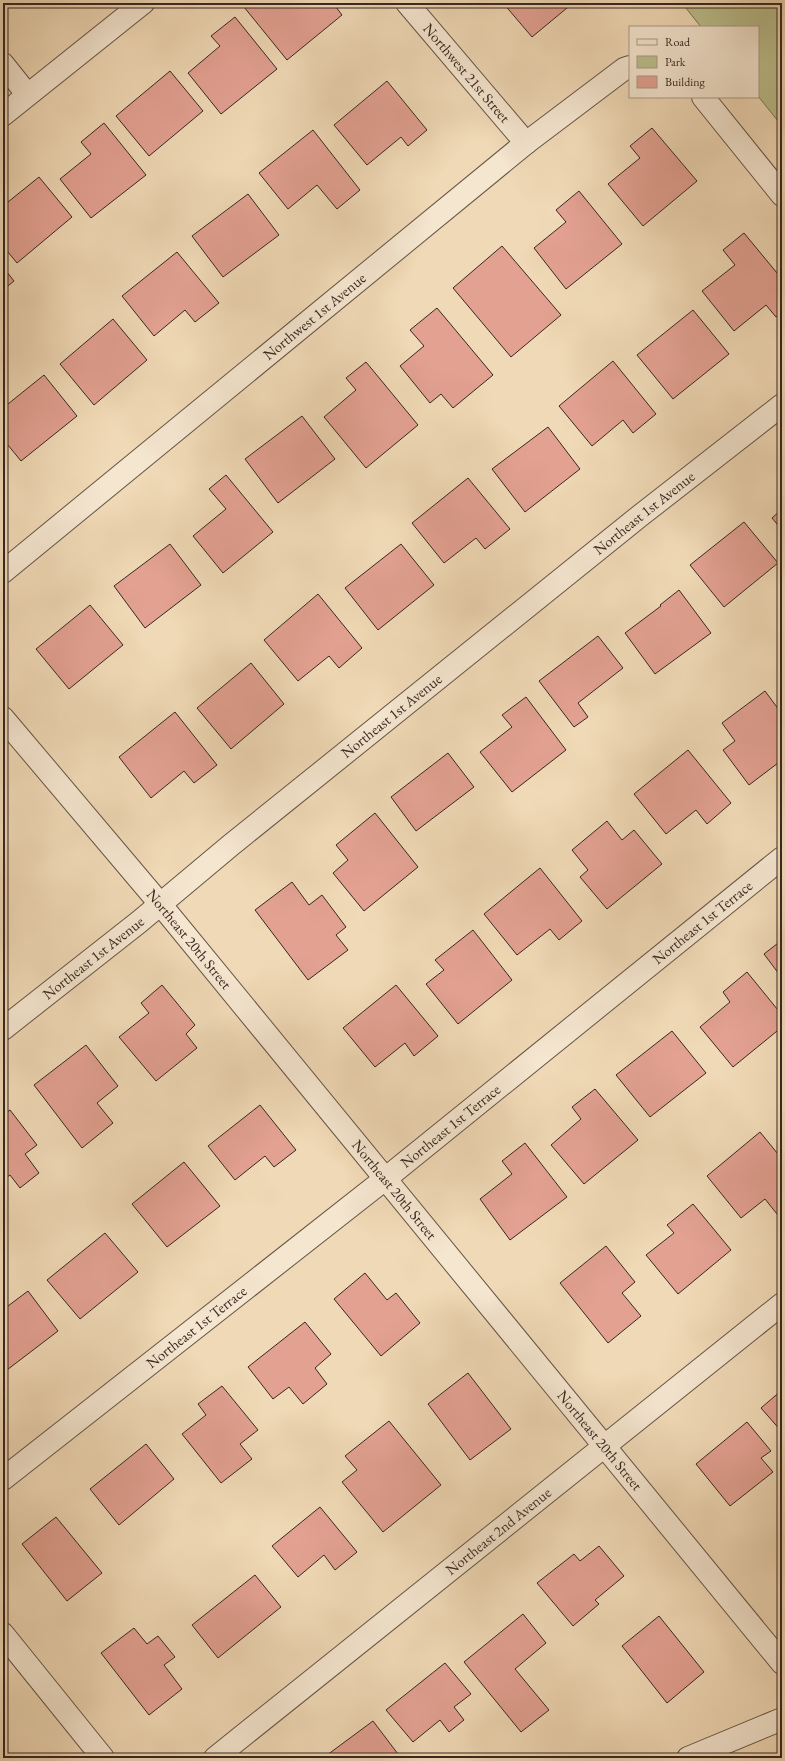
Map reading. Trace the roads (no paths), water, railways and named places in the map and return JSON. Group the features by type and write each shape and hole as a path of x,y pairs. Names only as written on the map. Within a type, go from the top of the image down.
{"street":[{"path":"3,115 27,94 143,3"},
{"name":"Northwest 21st Street","path":"407,3 526,143"},
{"path":"3,64 27,94"},
{"name":"Northwest 1st Avenue","path":"3,572 526,143 624,69 629,67"},
{"path":"704,98 782,195"},
{"name":"Northeast 1st Avenue","path":"3,1029 161,905 231,845 635,520 782,405"},
{"name":"Northeast 20th Street","path":"3,718 161,905 782,1663"},
{"name":"Northeast 1st Terrace","path":"3,1479 385,1179 782,858"},
{"name":"Northeast 2nd Avenue","path":"215,1758 782,1304"},
{"path":"3,1634 103,1758"},
{"path":"688,1758 782,1719"}]}
